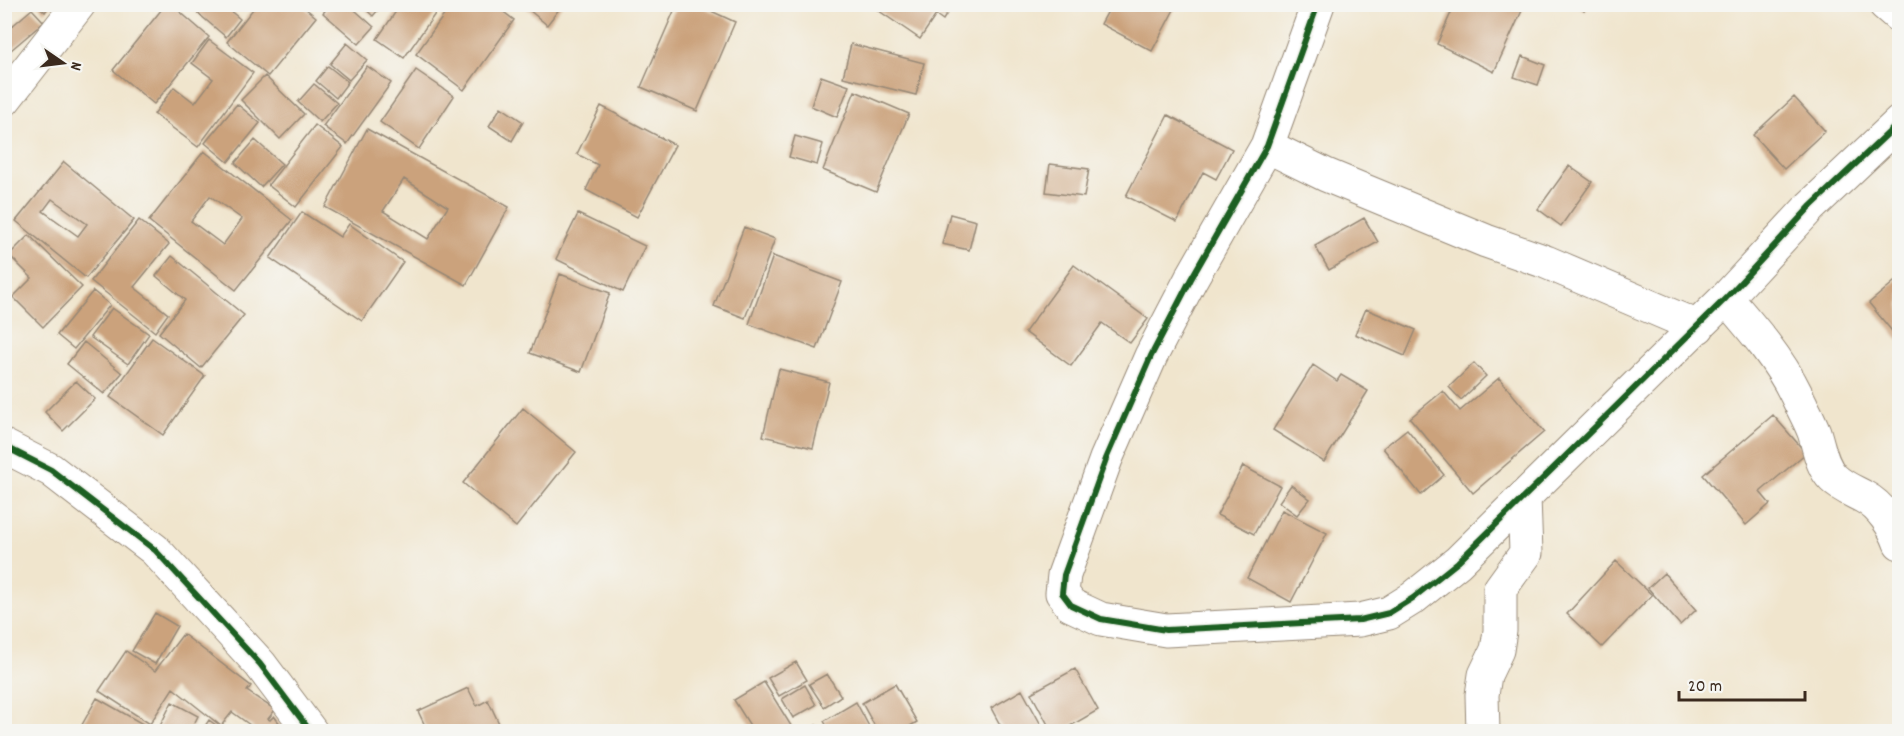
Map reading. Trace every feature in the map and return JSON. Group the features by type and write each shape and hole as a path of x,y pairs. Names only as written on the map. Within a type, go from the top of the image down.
{"street":[{"path":"4,100 79,4"},
{"path":"1318,4 1267,146 1191,279 1151,356 1106,459 1064,575 1062,593 1071,605 1101,619 1166,630 1360,620 1389,613 1413,598 1458,562 1698,327 1810,207 1899,122"},
{"path":"1886,4 1899,17"},
{"path":"1267,146 1326,175 1486,241 1546,262 1698,327"},
{"path":"1726,298 1772,355 1795,392 1833,478 1849,490 1866,498 1885,514 1899,543"},
{"path":"4,446 51,470 155,550 260,664 311,732"},
{"path":"1483,732 1482,695 1485,675 1497,650 1500,631 1500,589 1526,553 1524,497"}],"building":[{"path":"37,4 51,4 45,12"},
{"path":"166,4 171,4 209,37 154,104 113,70"},
{"path":"187,4 222,4 240,19 226,37"},
{"path":"257,4 300,4 316,17 268,76 227,42"},
{"path":"331,4 348,4 374,27 359,44 323,13"},
{"path":"360,4 383,4 373,16"},
{"path":"401,4 442,4 404,58 377,39"},
{"path":"452,4 493,4 514,20 464,90 416,54"},
{"path":"522,4 563,4 547,25"},
{"path":"677,4 696,4 735,22 697,111 641,87"},
{"path":"869,4 953,4 943,20 936,15 920,39"},
{"path":"1112,4 1177,4 1152,51 1101,24"},
{"path":"1455,4 1525,4 1494,72 1437,44"},
{"path":"1577,4 1589,4 1584,11"},
{"path":"32,9 44,22 4,56 4,33"},
{"path":"209,40 253,73 198,147 154,114 174,87 195,103 213,79 192,63"},
{"path":"347,43 367,60 349,80 330,64"},
{"path":"851,44 924,63 916,95 843,77"},
{"path":"1522,56 1545,65 1538,85 1514,77"},
{"path":"328,66 348,82 336,98 316,81"},
{"path":"367,66 391,83 347,144 323,126"},
{"path":"416,70 454,96 419,149 380,122"},
{"path":"265,76 304,114 280,139 241,100"},
{"path":"821,76 849,86 837,117 811,106"},
{"path":"314,84 337,103 320,122 298,102"},
{"path":"855,91 909,114 876,192 823,170"},
{"path":"1794,97 1825,131 1784,169 1753,135"},
{"path":"237,104 260,123 228,162 205,143"},
{"path":"601,106 675,145 637,217 586,190 598,165 577,154"},
{"path":"501,107 523,122 512,141 489,126"},
{"path":"1168,115 1232,149 1216,179 1203,172 1177,222 1126,196"},
{"path":"315,125 343,147 296,207 268,185"},
{"path":"367,129 509,207 466,285 325,207","holes":["404,179 448,207 428,239 383,211"]},
{"path":"795,136 823,144 817,165 789,157"},
{"path":"255,140 282,164 261,187 235,163"},
{"path":"204,151 292,220 236,290 149,221","holes":["210,196 242,219 223,245 191,221"]},
{"path":"64,162 134,220 86,278 16,221","holes":["52,199 87,224 78,236 43,211"]},
{"path":"1050,164 1089,169 1084,197 1046,192"},
{"path":"1569,166 1592,182 1561,226 1538,209"},
{"path":"302,212 340,237 349,224 403,262 362,321 270,258"},
{"path":"578,214 645,246 623,292 556,259"},
{"path":"950,214 976,221 969,250 942,244"},
{"path":"1364,218 1378,242 1329,270 1315,246"},
{"path":"139,220 169,244 134,287 168,314 155,332 91,281"},
{"path":"744,227 775,239 745,318 714,306"},
{"path":"29,235 82,287 43,327 13,297 32,278 9,255"},
{"path":"172,256 244,315 201,368 159,333 185,300 156,276"},
{"path":"773,256 842,282 817,349 749,324"},
{"path":"1074,265 1148,319 1130,343 1102,323 1071,366 1025,332"},
{"path":"560,274 610,293 581,372 530,353"},
{"path":"1900,277 1900,341 1869,303"},
{"path":"93,291 110,305 74,349 57,335"},
{"path":"112,308 149,334 128,364 90,337"},
{"path":"1366,309 1416,330 1405,356 1355,334"},
{"path":"152,338 205,376 163,435 110,397"},
{"path":"84,342 122,373 104,394 67,364"},
{"path":"1474,363 1486,376 1461,400 1449,387"},
{"path":"1313,365 1337,381 1341,375 1368,391 1324,462 1273,430"},
{"path":"779,369 829,382 813,448 763,436"},
{"path":"1499,378 1544,432 1473,493 1410,418 1443,391 1460,411"},
{"path":"76,381 95,399 63,431 45,412"},
{"path":"523,408 576,452 516,527 463,483"},
{"path":"1773,415 1806,453 1760,492 1770,504 1746,525 1703,475"},
{"path":"1407,429 1444,475 1421,495 1383,448"},
{"path":"1243,466 1280,486 1254,534 1217,515"},
{"path":"1291,485 1310,499 1297,515 1279,502"},
{"path":"1282,510 1327,533 1291,602 1247,578"},
{"path":"1616,561 1652,595 1602,647 1567,614"},
{"path":"1664,573 1696,610 1680,625 1648,588"},
{"path":"155,613 177,626 155,664 132,651"},
{"path":"183,634 251,686 247,691 275,710 268,719 274,716 286,732 249,732 254,728 232,712 221,726 173,688 150,724 99,691 126,651 155,671"},
{"path":"796,662 807,680 779,696 768,678"},
{"path":"1075,669 1098,710 1060,732 1052,732 1031,693"},
{"path":"827,674 841,696 824,707 809,684"},
{"path":"764,682 793,729 788,732 754,732 734,700"},
{"path":"895,684 917,722 900,732 878,732 862,703"},
{"path":"805,685 816,705 793,718 782,699"},
{"path":"468,688 477,706 488,700 503,732 428,732 418,711"},
{"path":"1022,690 1045,732 1004,732 991,708"},
{"path":"97,698 148,727 146,732 78,732"},
{"path":"172,702 198,716 190,732 157,732"},
{"path":"856,702 872,732 830,732 824,721"},
{"path":"209,720 225,732 201,732"},
{"path":"816,725 820,732 806,732"}],"cycle path":[{"path":"1318,4 1267,146 1191,279 1151,356 1106,459 1064,575 1062,593 1071,605 1101,619 1166,630 1360,620 1389,613 1413,598 1458,562 1726,298 1810,207 1900,122"},
{"path":"4,446 51,470 155,550 260,664 311,732"}]}
